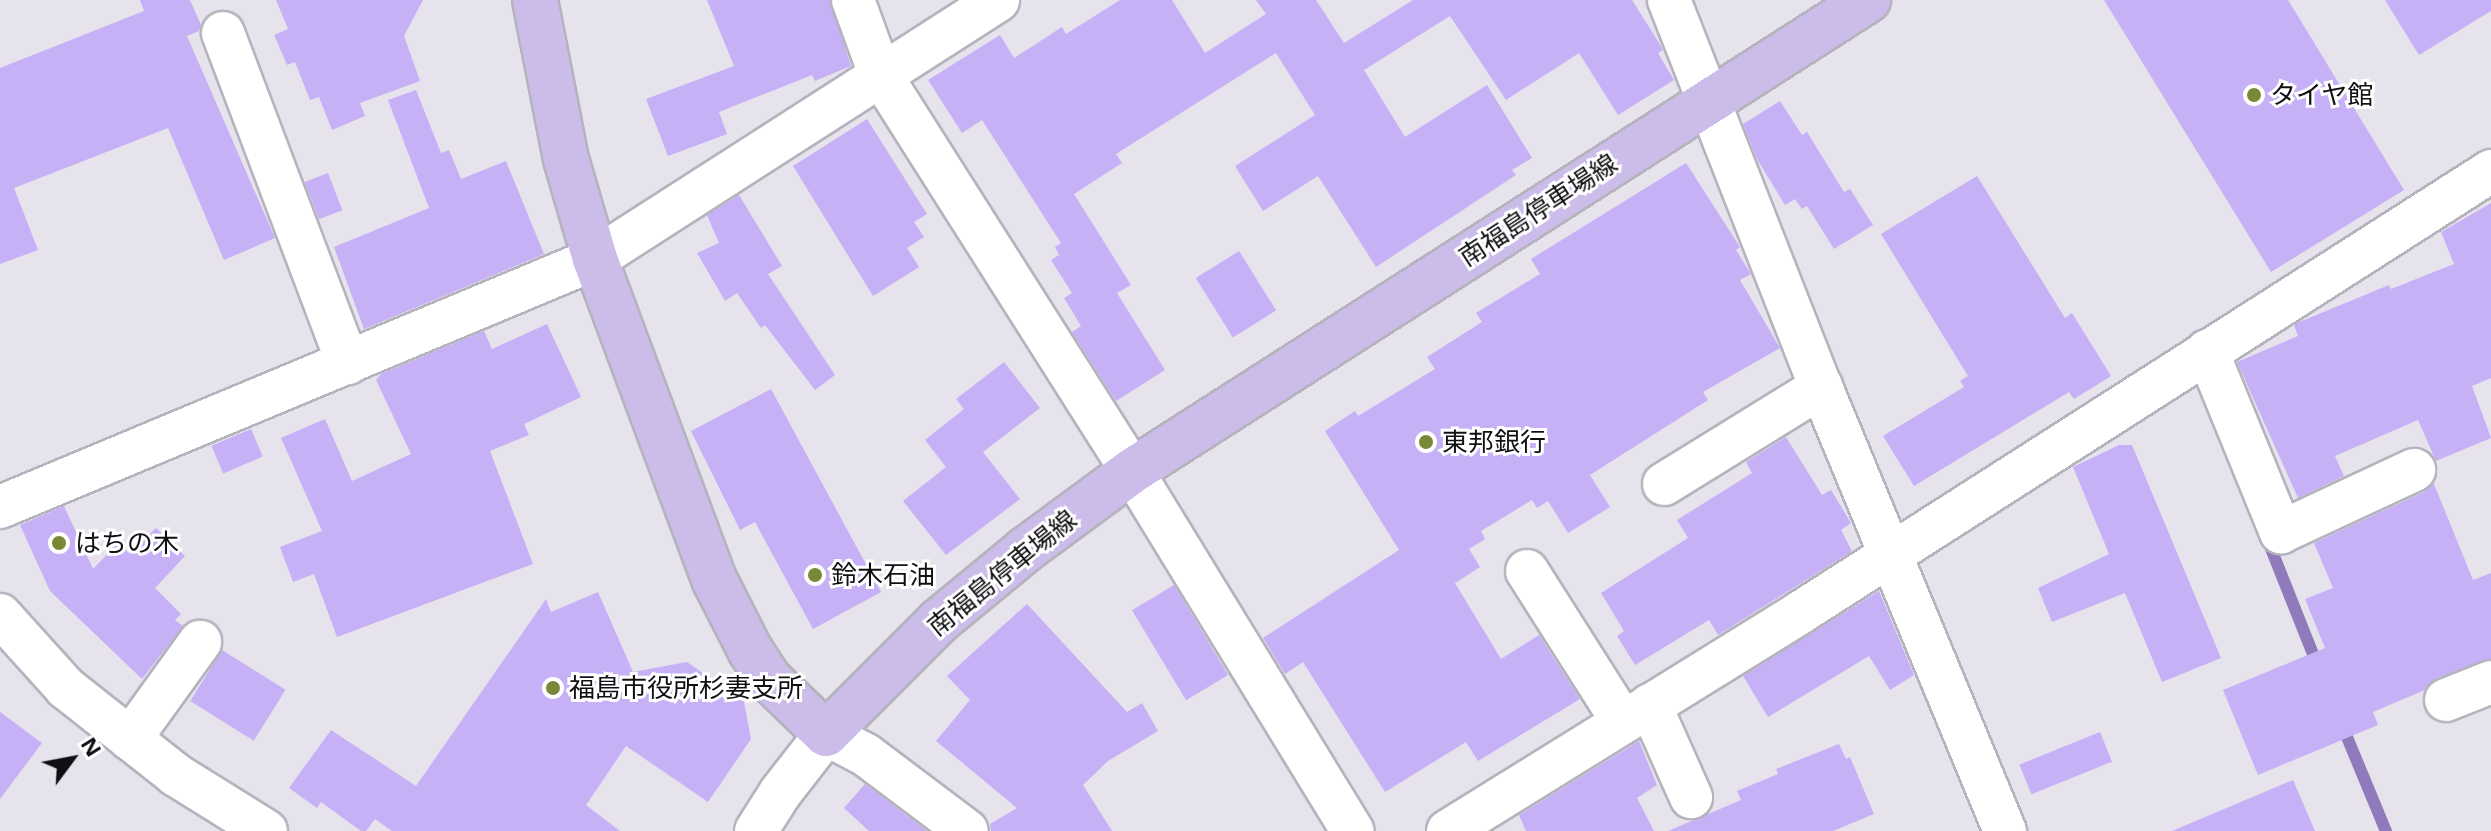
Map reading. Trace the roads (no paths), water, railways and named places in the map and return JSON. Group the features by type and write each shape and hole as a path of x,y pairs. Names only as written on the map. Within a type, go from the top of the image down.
{"main road":[{"path":"535,0 566,159 595,259 715,581 750,650 769,679 826,734"},
{"name":"南福島停車場線","path":"826,734 939,621 1025,550 1132,471 1868,0"}],"street":[{"path":"853,0 880,74 1132,471 1353,831"},
{"path":"0,507 595,259 998,0"},
{"path":"1669,0 1821,387 2005,831"},
{"path":"223,33 348,363"},
{"path":"1448,831 1495,819 1637,714 2491,171"},
{"path":"2207,351 2281,532 2414,470"},
{"path":"1664,484 1821,387"},
{"path":"1527,571 1637,714 1691,797"},
{"path":"0,615 66,688 176,775 266,831"},
{"path":"130,739 200,642"},
{"path":"2446,700 2491,682"},
{"path":"756,831 780,793 826,734 866,755 967,831"}],"waterway":[{"path":"2266,536 2318,667"},
{"path":"2342,725 2386,831"}],"place":[{"name":"タイヤ館","path":"2254,95"},
{"name":"東邦銀行","path":"1426,442"},
{"name":"はちの木","path":"59,543"},
{"name":"鈴木石油","path":"815,575"},
{"name":"福島市役所杉妻支所","path":"553,688"}]}
